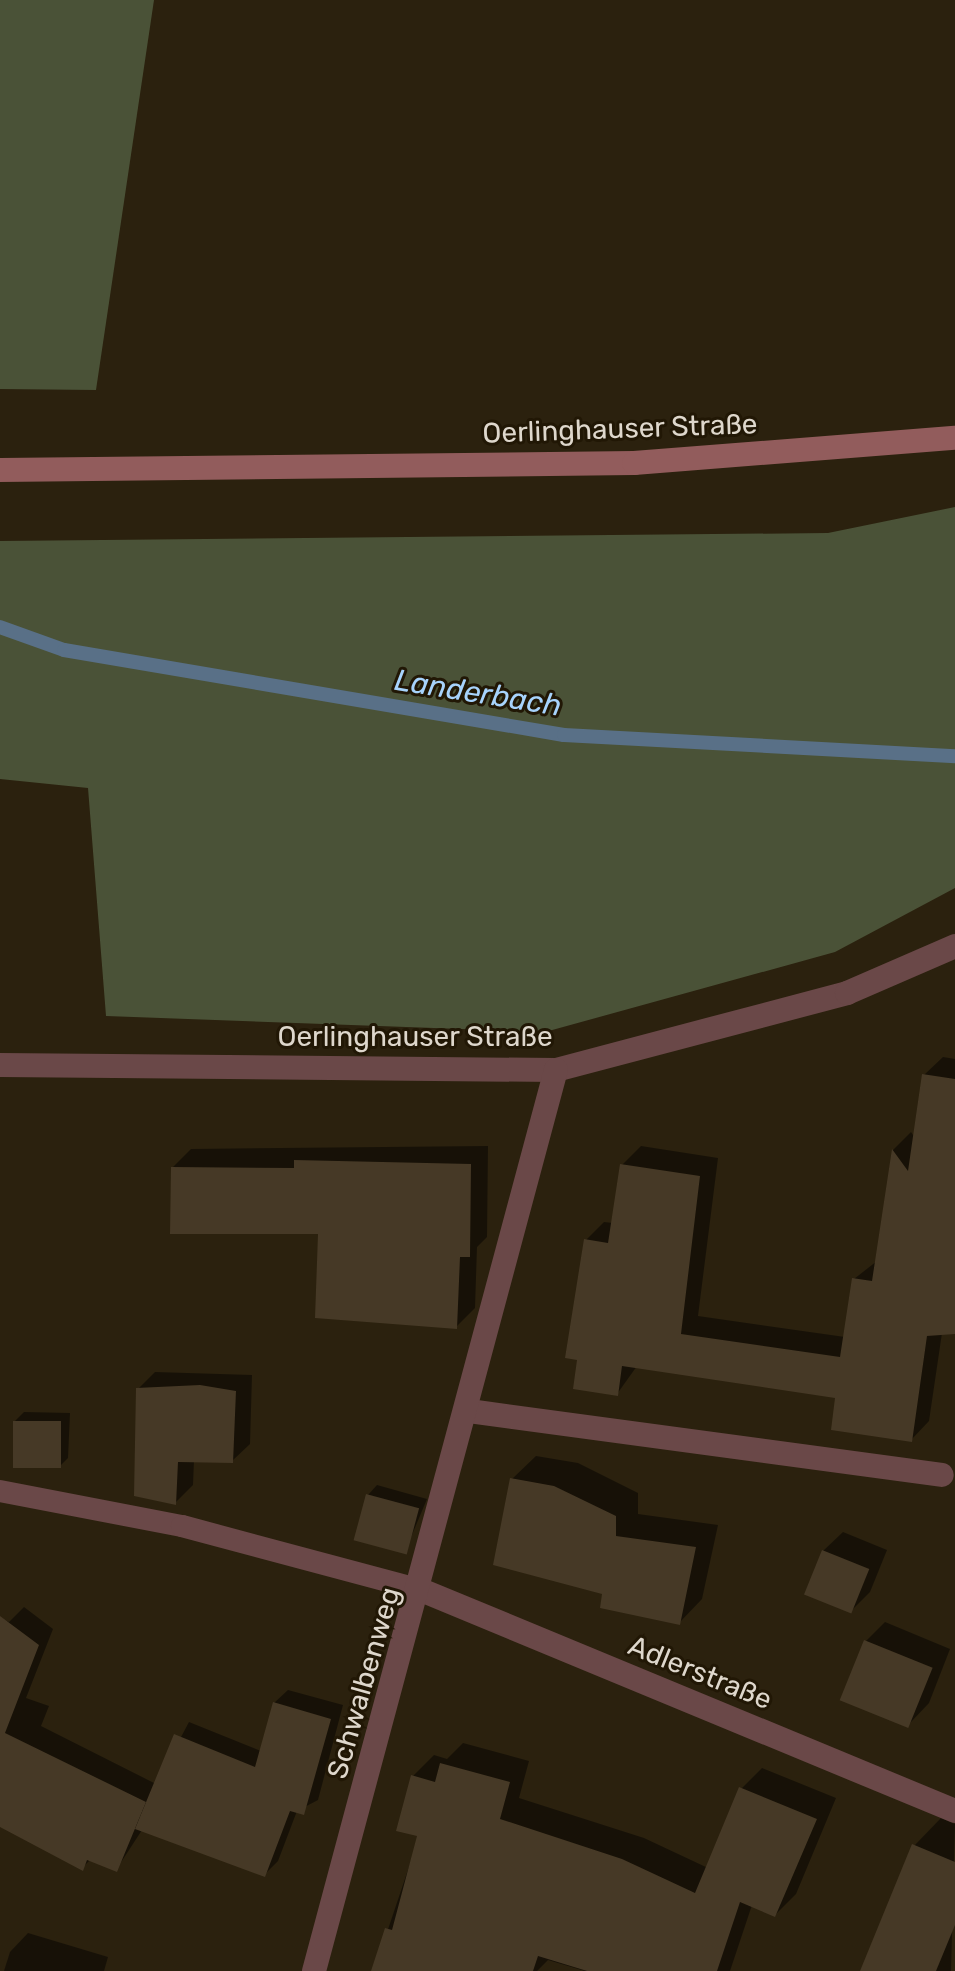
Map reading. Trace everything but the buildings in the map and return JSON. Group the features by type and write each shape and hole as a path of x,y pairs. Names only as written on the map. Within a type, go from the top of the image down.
{"main road":[{"name":"Oerlinghauser Straße","path":"0,470 634,463 955,438"}],"street":[{"name":"Oerlinghauser Straße","path":"0,1065 556,1070 847,993 955,946"},
{"name":"Schwalbenweg","path":"314,1971 421,1590 556,1070"},
{"path":"469,1411 942,1475"},
{"name":"Adlerstraße","path":"421,1590 955,1811"}],"lane":[{"path":"0,1491 182,1526 421,1590"}],"green space":[{"path":"0,0 154,0 96,390 0,389"},
{"path":"955,507 955,888 835,952 545,1032 106,1016 88,788 0,779 0,541 828,533"}],"waterway":[{"name":"Landerbach","path":"0,627 64,650 564,735 955,756"}]}
